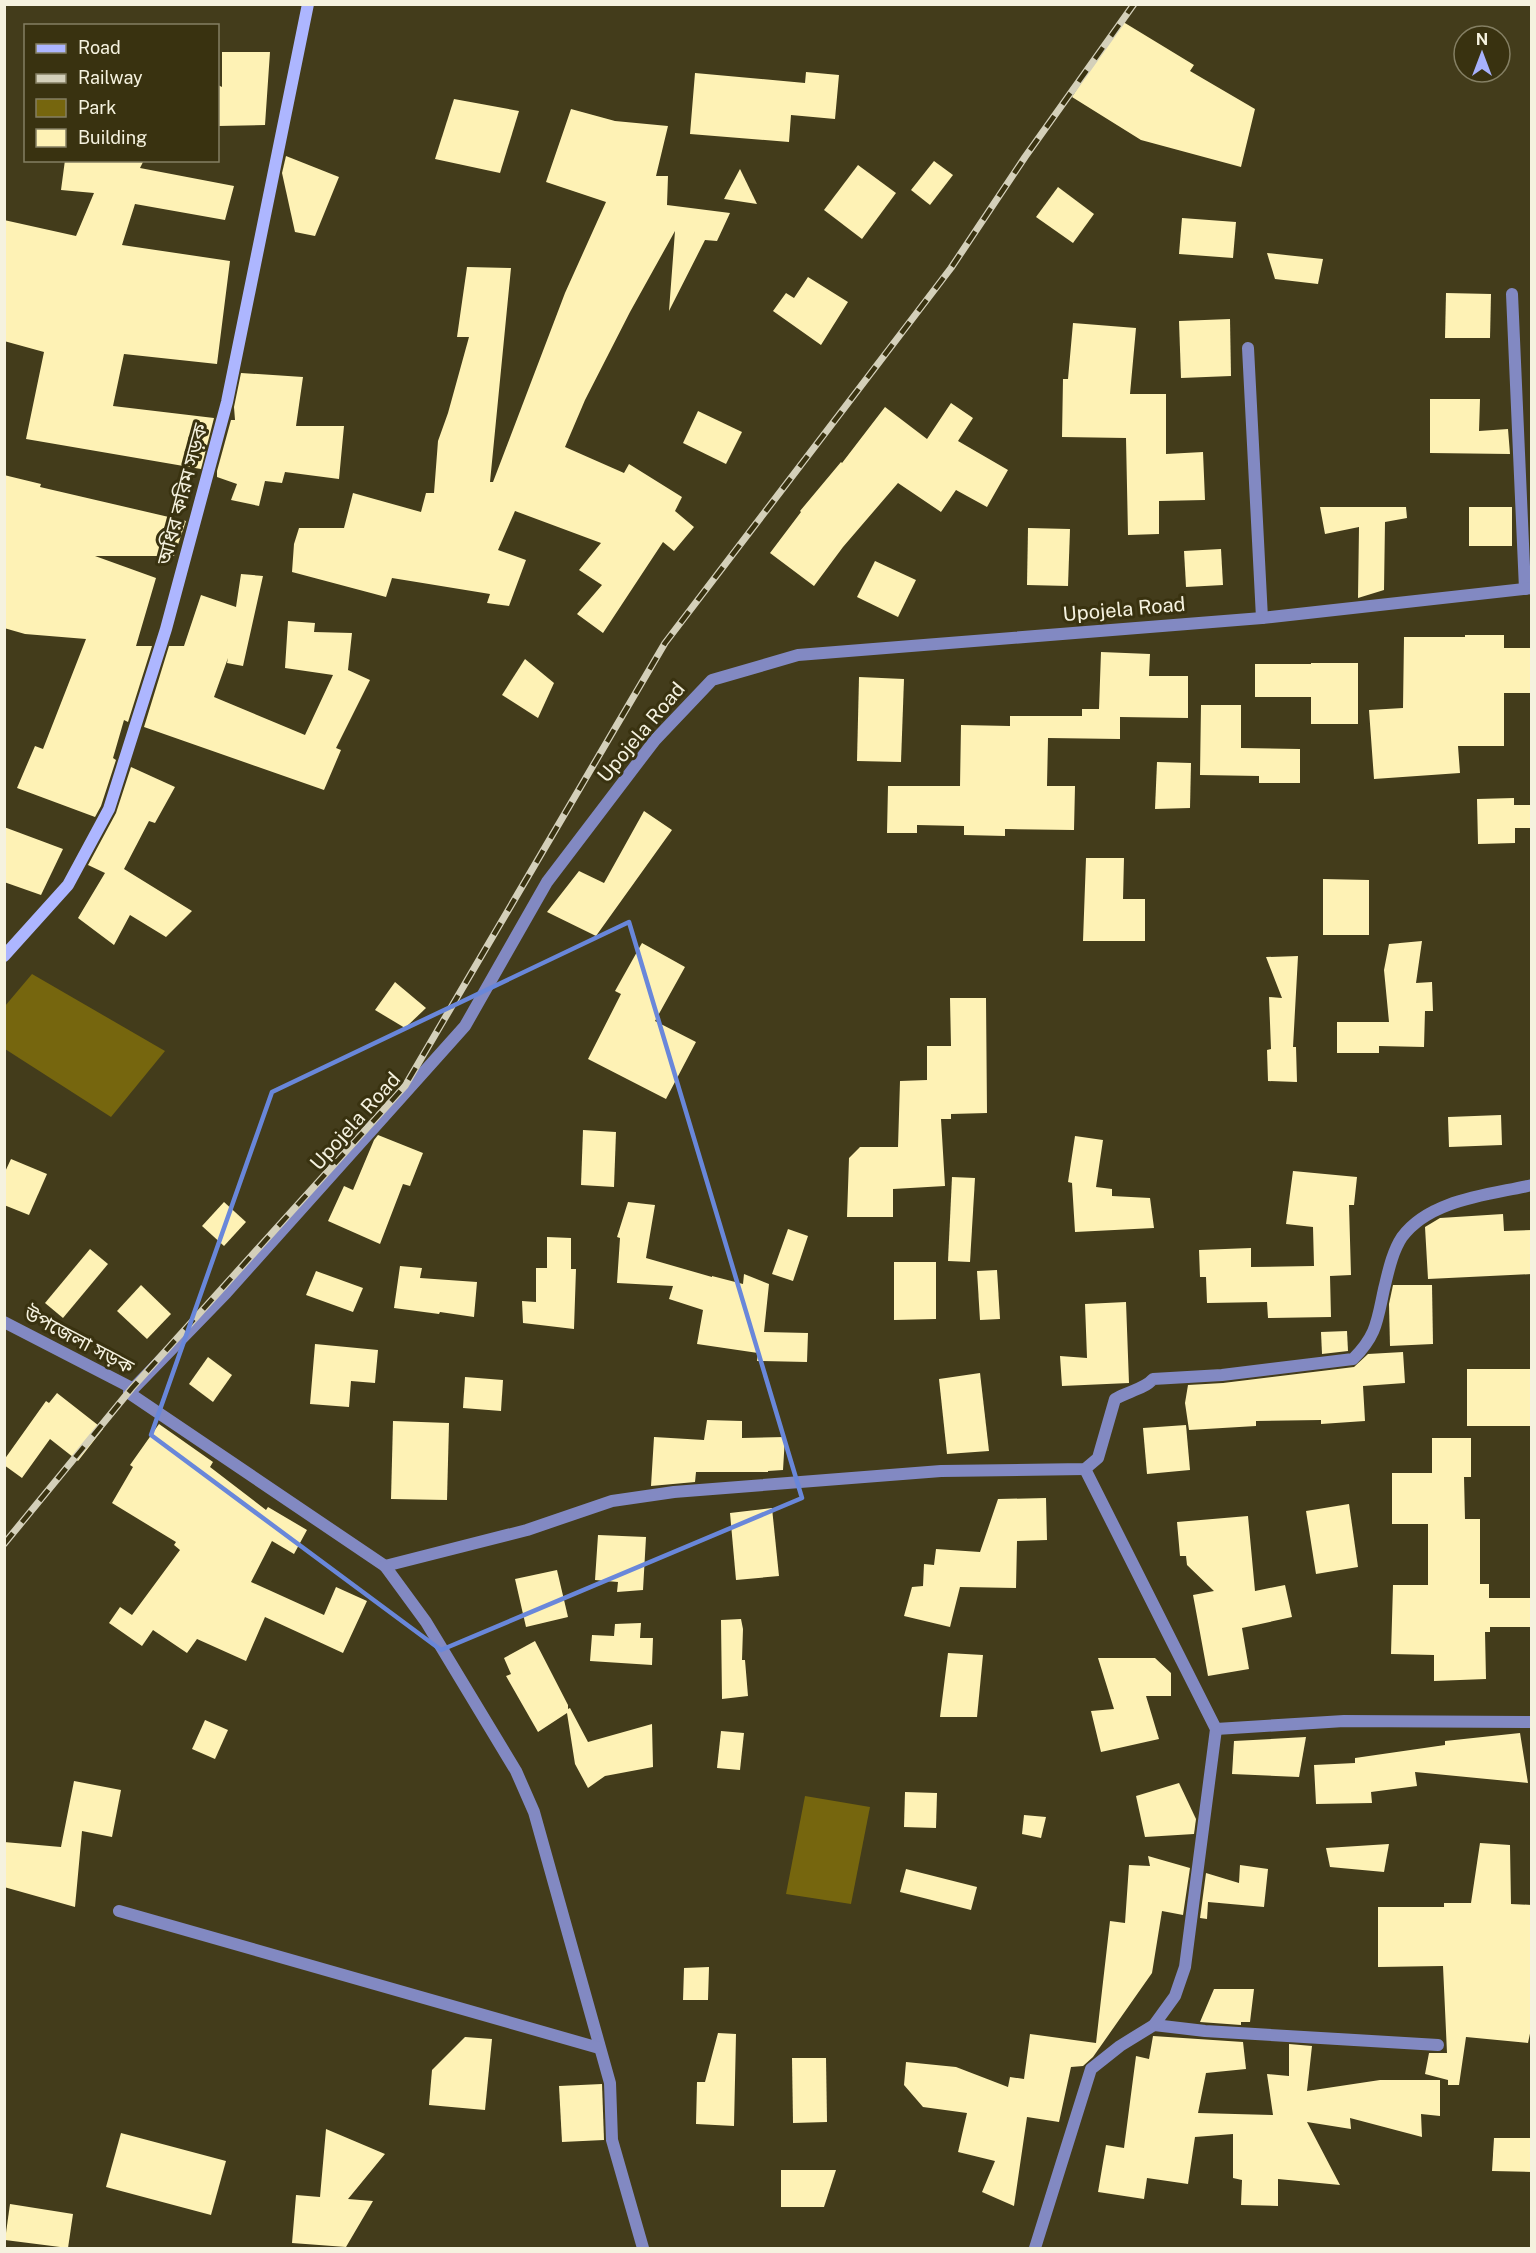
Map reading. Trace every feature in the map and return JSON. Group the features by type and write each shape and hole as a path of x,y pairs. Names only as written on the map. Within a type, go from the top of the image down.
{"main road":[{"name":"অধির করিম সড়ক","path":"4,956 68,885 113,798 166,629 227,402 308,4"}],"street":[{"path":"1512,294 1528,589"},
{"path":"1248,348 1262,618"},
{"name":"Upojela Road","path":"129,1393 226,1293 465,1026 547,882 655,740 712,680 798,655 1262,618 1528,589"},
{"path":"386,1566 527,1530 612,1501 663,1493 940,1471 1085,1469 1098,1458 1115,1399 1149,1384 1153,1379 1222,1375 1353,1359 1366,1346 1375,1330 1389,1268 1402,1238 1420,1220 1448,1205 1532,1185"},
{"name":"উপজেলা সড়ক","path":"4,1323 132,1388 129,1393"},
{"path":"129,1393 386,1566 432,1632 516,1771 534,1812 610,2084 612,2140 643,2248"},
{"path":"1035,2248 1091,2069 1120,2046 1154,2025 1175,1996 1185,1967 1216,1729 1085,1469"},
{"path":"1216,1729 1344,1721 1532,1722"},
{"path":"119,1911 599,2048"},
{"path":"1154,2025 1205,2031 1438,2045"}],"highlighted area":[{"path":"629,922 802,1498 441,1650 151,1435 272,1092"}],"green space":[{"path":"32,974 165,1051 111,1117 5,1049 5,1006"},
{"path":"805,1796 870,1807 851,1904 786,1894"}],"building":[{"path":"1120,20 1194,65 1190,71 1255,109 1241,167 1141,140 1072,97"},
{"path":"222,52 270,52 265,125 219,126 219,86 222,87"},
{"path":"806,72 839,75 835,119 791,115 789,142 690,134 695,73 805,83"},
{"path":"454,99 519,111 500,173 435,159"},
{"path":"571,109 615,121 668,126 656,176 668,176 667,205 730,213 717,241 705,240 669,311 675,231 585,400 565,447 624,473 629,464 682,497 675,511 694,527 674,551 663,542 603,633 577,614 602,585 579,570 601,543 515,511 498,550 526,560 509,606 487,603 490,594 392,578 386,597 292,572 294,544 299,528 344,528 353,493 421,512 426,493 434,493 438,441 469,337 457,337 467,267 511,268 490,482 493,482 565,293 606,202 546,182"},
{"path":"286,156 339,177 315,236 295,232 282,173"},
{"path":"934,161 953,175 930,205 911,190"},
{"path":"65,162 143,162 140,168 234,186 225,220 135,204 122,245 230,261 217,364 124,354 113,406 214,418 201,469 26,439 44,352 4,341 4,220 76,236 94,193 61,190"},
{"path":"858,165 896,193 862,239 824,210"},
{"path":"740,169 757,204 724,199"},
{"path":"1058,187 1094,214 1073,243 1036,217"},
{"path":"1182,218 1236,222 1233,258 1179,254"},
{"path":"1267,253 1323,259 1318,284 1275,279"},
{"path":"808,277 848,302 821,345 773,311 786,293 794,298"},
{"path":"1446,293 1491,294 1490,338 1445,338"},
{"path":"1230,319 1231,376 1181,378 1179,321"},
{"path":"1073,323 1136,328 1130,394 1166,394 1166,454 1203,452 1205,500 1159,501 1159,534 1128,535 1126,438 1062,437 1063,379 1068,379"},
{"path":"241,373 303,377 296,426 344,426 339,479 285,472 282,483 265,481 259,506 231,500 237,484 217,477 217,471 231,420 235,420 234,407"},
{"path":"1430,399 1480,399 1479,431 1508,429 1510,454 1430,453"},
{"path":"951,403 973,418 958,441 1008,470 987,507 956,490 941,512 898,483 843,547 814,586 770,553 800,511 842,463 885,407 927,439"},
{"path":"698,411 742,432 726,464 683,443"},
{"path":"4,475 41,484 40,487 186,521 174,556 95,556 156,578 136,646 152,646 128,722 124,720 113,758 116,760 101,806 95,817 17,788 35,746 43,749 86,639 25,634 4,628"},
{"path":"1320,507 1406,507 1407,518 1385,522 1384,590 1358,598 1359,527 1325,534"},
{"path":"1469,507 1512,507 1512,546 1469,546"},
{"path":"1028,528 1070,529 1068,586 1027,585"},
{"path":"1221,549 1223,585 1186,587 1184,551"},
{"path":"875,561 916,580 898,617 857,597"},
{"path":"241,574 263,576 243,666 227,663 228,658 214,697 305,735 333,675 285,668 288,621 315,623 314,632 352,633 348,670 370,680 336,748 341,750 324,790 144,727 169,646 184,646 201,595 236,607"},
{"path":"1465,635 1504,635 1504,648 1532,648 1532,693 1504,693 1504,746 1458,746 1460,773 1374,779 1369,710 1403,708 1404,637 1465,637"},
{"path":"1101,652 1150,654 1149,676 1188,676 1188,718 1120,717 1120,739 1048,738 1047,786 1075,786 1074,830 1005,829 1005,836 964,835 964,826 917,825 917,833 887,833 888,786 960,786 961,725 1010,726 1010,716 1082,716 1082,709 1099,709"},
{"path":"525,659 554,683 538,718 502,695"},
{"path":"1358,663 1358,724 1311,724 1311,697 1255,697 1255,664"},
{"path":"859,677 904,679 901,762 857,761"},
{"path":"1201,705 1241,705 1241,748 1300,749 1300,783 1259,783 1259,776 1200,775"},
{"path":"1157,762 1191,763 1190,808 1155,809"},
{"path":"131,767 175,787 155,823 149,821 124,869 192,911 166,937 130,915 114,945 78,918 105,873 88,865 116,813"},
{"path":"1514,798 1514,805 1532,805 1532,828 1515,828 1515,843 1478,844 1477,799"},
{"path":"644,811 672,830 596,936 547,912 579,871 604,883"},
{"path":"4,827 63,849 41,895 4,882"},
{"path":"1086,858 1124,858 1123,899 1145,899 1145,941 1083,941"},
{"path":"1323,879 1369,880 1369,935 1323,935"},
{"path":"1422,941 1416,983 1432,982 1433,1011 1425,1011 1424,1047 1379,1046 1379,1053 1337,1053 1337,1022 1389,1022 1384,970 1389,944"},
{"path":"642,943 685,967 655,1021 696,1042 666,1099 588,1059 621,994 615,991"},
{"path":"1298,956 1293,1047 1296,1047 1297,1082 1268,1081 1267,1050 1271,1049 1269,997 1282,998 1266,957"},
{"path":"395,982 426,1008 405,1028 375,1010"},
{"path":"950,998 986,998 987,1113 951,1114 951,1119 941,1119 945,1186 893,1189 893,1217 847,1217 849,1158 860,1147 898,1147 900,1081 927,1080 927,1046 951,1046"},
{"path":"1501,1115 1502,1145 1449,1147 1448,1117"},
{"path":"583,1130 616,1132 614,1187 581,1185"},
{"path":"378,1135 423,1153 410,1186 403,1184 380,1244 328,1221 344,1186 353,1190"},
{"path":"1075,1136 1103,1140 1096,1187 1112,1189 1112,1196 1150,1198 1154,1228 1075,1232 1072,1183 1068,1182"},
{"path":"11,1159 47,1174 29,1215 4,1205 4,1174"},
{"path":"1293,1171 1357,1177 1354,1205 1349,1205 1351,1275 1330,1276 1331,1317 1268,1318 1267,1302 1207,1303 1206,1277 1200,1277 1199,1250 1251,1248 1251,1267 1314,1266 1313,1227 1286,1224"},
{"path":"952,1177 975,1178 970,1262 948,1261"},
{"path":"224,1202 246,1222 224,1246 202,1226"},
{"path":"628,1202 655,1205 646,1258 743,1284 744,1274 769,1284 764,1332 808,1333 807,1362 757,1361 758,1353 697,1344 703,1310 669,1299 673,1286 617,1283 620,1238 617,1237"},
{"path":"1503,1214 1504,1231 1532,1230 1532,1274 1428,1279 1425,1227 1440,1218"},
{"path":"788,1229 808,1236 793,1281 772,1274"},
{"path":"547,1237 571,1238 571,1269 576,1269 574,1329 523,1323 522,1301 536,1302 536,1268 547,1268"},
{"path":"90,1249 108,1264 63,1318 45,1303"},
{"path":"894,1262 936,1262 936,1319 894,1320"},
{"path":"400,1266 422,1268 420,1278 477,1282 474,1317 394,1308"},
{"path":"997,1270 1000,1319 980,1320 977,1271"},
{"path":"316,1271 363,1288 353,1312 306,1295"},
{"path":"141,1285 171,1314 147,1339 117,1311"},
{"path":"1393,1285 1432,1285 1433,1344 1390,1346 1389,1304"},
{"path":"1126,1302 1129,1383 1062,1386 1060,1356 1087,1358 1085,1304"},
{"path":"1347,1331 1348,1351 1322,1354 1321,1332"},
{"path":"315,1344 378,1350 375,1383 351,1381 349,1407 310,1404"},
{"path":"1403,1352 1405,1383 1363,1386 1365,1421 1321,1424 1321,1420 1256,1421 1256,1426 1189,1430 1185,1403 1188,1385 1354,1367 1368,1354"},
{"path":"208,1357 232,1375 213,1402 189,1384"},
{"path":"1467,1369 1532,1369 1532,1426 1467,1426"},
{"path":"980,1373 989,1451 947,1454 939,1379"},
{"path":"465,1377 503,1380 501,1411 463,1408"},
{"path":"57,1393 103,1429 78,1461 50,1439 22,1478 4,1465 4,1460 46,1401 49,1403"},
{"path":"707,1420 742,1421 742,1438 785,1437 783,1470 696,1472 695,1482 651,1486 654,1437 704,1440"},
{"path":"393,1421 449,1423 447,1500 391,1499"},
{"path":"159,1424 213,1462 210,1467 266,1510 268,1507 307,1530 294,1554 272,1541 251,1582 324,1615 336,1587 367,1601 343,1653 265,1617 246,1661 197,1639 187,1653 153,1630 142,1646 109,1623 120,1607 132,1615 180,1550 174,1545 176,1542 112,1503 133,1467 130,1465"},
{"path":"1186,1425 1190,1470 1147,1474 1143,1428"},
{"path":"1432,1438 1471,1438 1471,1477 1464,1477 1465,1519 1480,1519 1480,1584 1489,1584 1489,1598 1532,1598 1532,1627 1490,1627 1490,1632 1485,1632 1486,1679 1434,1681 1434,1655 1391,1654 1393,1585 1428,1585 1428,1524 1392,1524 1392,1473 1432,1473"},
{"path":"1046,1498 1047,1540 1017,1541 1016,1588 960,1587 950,1627 904,1616 912,1587 923,1586 924,1564 934,1565 936,1549 980,1552 998,1499"},
{"path":"1349,1504 1358,1567 1316,1574 1306,1511"},
{"path":"772,1508 779,1576 736,1580 730,1513"},
{"path":"1248,1516 1255,1591 1285,1585 1292,1617 1242,1628 1249,1669 1208,1676 1193,1595 1214,1591 1187,1565 1186,1556 1180,1556 1177,1522"},
{"path":"598,1535 646,1537 643,1590 617,1592 618,1582 595,1580"},
{"path":"557,1570 568,1617 526,1627 515,1579"},
{"path":"741,1619 742,1660 745,1660 748,1696 722,1699 721,1620"},
{"path":"641,1623 640,1638 653,1638 652,1665 590,1661 592,1635 614,1636 615,1624"},
{"path":"535,1641 568,1709 570,1708 588,1742 652,1724 653,1767 605,1776 588,1788 575,1764 567,1713 538,1732 506,1676 511,1674 504,1658"},
{"path":"948,1653 983,1655 977,1717 940,1717"},
{"path":"1098,1658 1155,1658 1171,1673 1171,1696 1146,1696 1159,1739 1101,1752 1091,1711 1114,1709"},
{"path":"205,1720 228,1730 215,1759 192,1749"},
{"path":"721,1731 744,1733 740,1770 717,1768"},
{"path":"1520,1733 1528,1783 1415,1772 1417,1786 1371,1792 1372,1803 1316,1804 1314,1765 1355,1763 1355,1758 1445,1745 1445,1741"},
{"path":"1306,1737 1299,1777 1232,1774 1234,1741"},
{"path":"74,1781 121,1790 112,1837 82,1831 75,1907 4,1887 4,1842 61,1847"},
{"path":"1179,1783 1196,1819 1194,1834 1145,1837 1136,1796"},
{"path":"905,1792 937,1793 936,1828 904,1827"},
{"path":"1024,1815 1046,1817 1041,1838 1022,1834"},
{"path":"1480,1843 1510,1845 1511,1904 1532,1905 1532,2024 1528,2043 1466,2037 1459,2085 1448,2085 1448,2080 1425,2074 1429,2053 1447,2053 1443,1966 1378,1967 1378,1907 1444,1907 1444,1903 1471,1903"},
{"path":"1389,1844 1384,1872 1330,1867 1326,1848"},
{"path":"1148,1856 1190,1868 1183,1915 1162,1911 1152,1973 1093,2057 1083,2066 1071,2067 1059,2122 1027,2117 1014,2206 982,2192 995,2161 958,2152 967,2113 923,2107 904,2085 906,2062 956,2067 1008,2087 1010,2077 1024,2079 1030,2034 1096,2043 1110,1921 1125,1923 1129,1865 1150,1866"},
{"path":"1240,1865 1268,1869 1264,1907 1208,1902 1207,1919 1200,1918 1206,1873 1239,1883"},
{"path":"906,1869 977,1887 971,1910 900,1892"},
{"path":"709,1967 708,2000 683,2000 684,1968"},
{"path":"1214,1989 1254,1989 1250,2022 1241,2022 1241,2025 1200,2022"},
{"path":"718,2033 736,2034 734,2126 696,2124 697,2082 705,2082"},
{"path":"1153,2036 1243,2042 1246,2069 1206,2073 1198,2113 1273,2115 1267,2074 1289,2076 1289,2044 1312,2046 1307,2091 1380,2080 1440,2080 1440,2116 1421,2114 1422,2137 1350,2118 1351,2129 1307,2122 1340,2185 1278,2179 1278,2206 1241,2205 1242,2180 1233,2178 1233,2134 1195,2137 1188,2184 1147,2178 1144,2199 1098,2192 1106,2145 1124,2148 1136,2056 1149,2059"},
{"path":"465,2037 492,2039 485,2110 429,2105 432,2070"},
{"path":"792,2058 826,2058 827,2122 793,2123"},
{"path":"602,2084 604,2140 562,2142 559,2086"},
{"path":"326,2129 385,2154 348,2199 373,2201 346,2247 292,2243 296,2195 320,2197"},
{"path":"121,2133 226,2161 211,2215 106,2187"},
{"path":"1494,2138 1532,2138 1532,2172 1492,2171"},
{"path":"781,2170 836,2170 824,2207 781,2207"},
{"path":"10,2204 73,2214 68,2248 5,2240"}],"railway":[{"path":"4,1544 132,1388 405,1086 665,643 951,268 1025,157 1134,4"}]}
